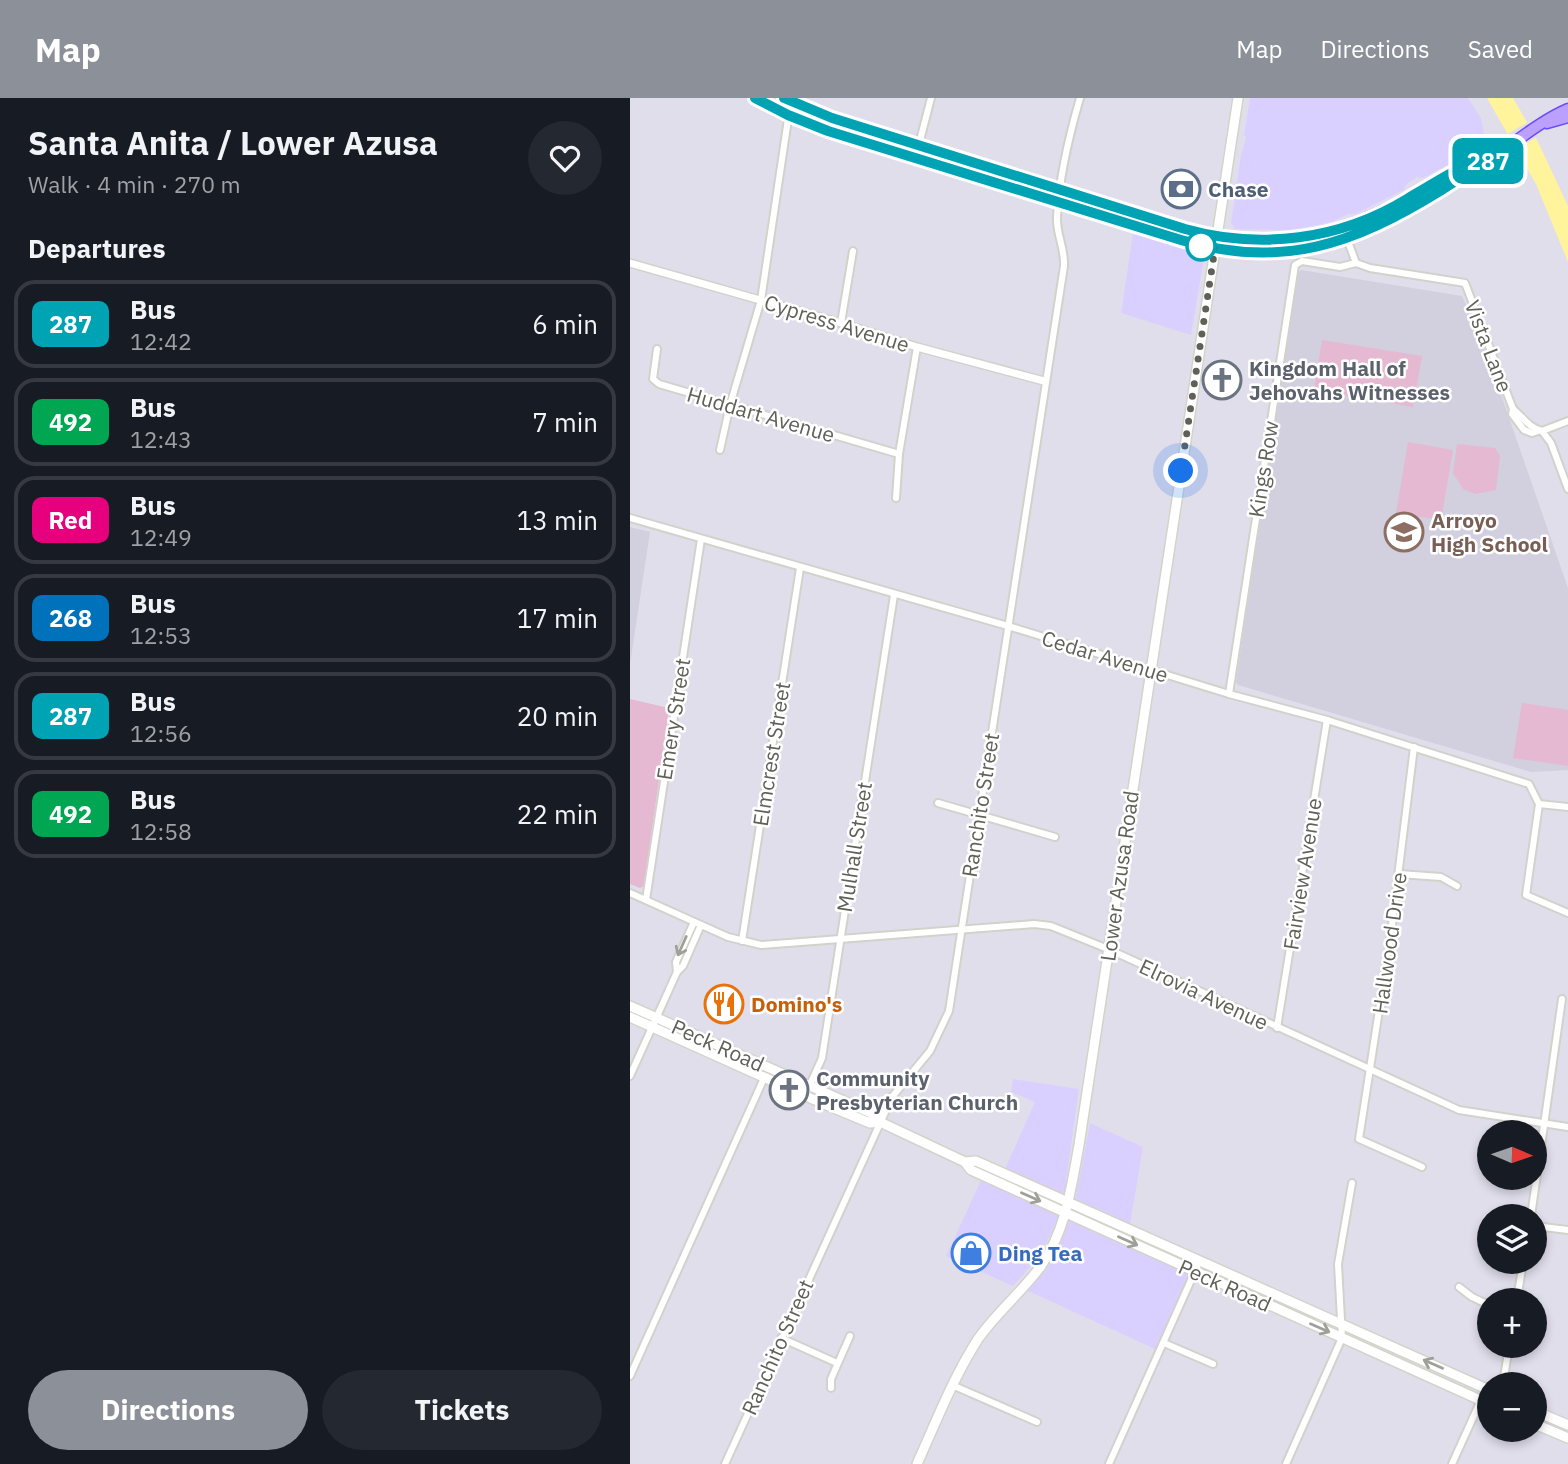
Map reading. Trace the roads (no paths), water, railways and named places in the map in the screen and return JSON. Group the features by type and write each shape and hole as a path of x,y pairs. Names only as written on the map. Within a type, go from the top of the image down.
{"main road":[{"path":"755,98 828,131 917,151"},
{"name":"Lower Azusa Road","path":"917,1464 953,1385 985,1330 1040,1268 1067,1213 1238,98"},
{"path":"789,99 917,151 1216,242 1230,251 1276,252 1346,239 1396,217 1568,109"},
{"path":"1543,124 1566,121"},
{"path":"1216,242 1296,239 1343,228 1382,212 1483,156 1502,149"},
{"path":"1396,217 1414,201 1417,193"},
{"name":"Peck Road","path":"630,1006 654,1022 807,1091 870,1123 880,1122 965,1162 971,1170 1477,1398"},
{"name":"Peck Road","path":"630,1017 654,1022"},
{"name":"Peck Road","path":"965,1162 976,1161 1069,1201 1477,1385"},
{"path":"1547,1416 1568,1425"},
{"path":"1547,1429 1568,1438"}],"street":[{"path":"917,151 931,98"},
{"name":"Ranchito Street","path":"724,1464 892,1097 929,1051 940,1034 949,1011 1063,266 1063,247 1057,220 1080,98"},
{"path":"720,450 730,405 761,300 789,99"},
{"path":"1343,228 1356,263"},
{"path":"841,323 852,251"},
{"name":"Kings Row","path":"1229,694 1295,265 1302,261 1340,267 1356,263 1370,268 1465,283"},
{"name":"Cypress Avenue","path":"630,263 916,347 1044,381"},
{"name":"Vista Lane","path":"1465,283 1513,414 1524,430 1532,433 1540,431 1551,443 1568,489"},
{"path":"896,498 899,454 916,347"},
{"name":"Huddart Avenue","path":"657,348 652,373 653,379 659,384 899,454"},
{"path":"1540,431 1568,421"},
{"name":"Cedar Avenue","path":"630,518 1008,626 1414,747 1530,784 1539,804"},
{"name":"Emery Street","path":"646,900 701,539"},
{"name":"Elmcrest Street","path":"742,941 800,568"},
{"name":"Mulhall Street","path":"807,1091 822,1058 894,595"},
{"name":"Fairview Avenue","path":"1277,1028 1327,720"},
{"name":"Hallwood Drive","path":"1414,747 1399,874 1359,1139 1422,1167"},
{"path":"938,803 1055,837"},
{"path":"1568,807 1539,804 1526,895 1568,913"},
{"path":"1399,874 1441,877 1457,886"},
{"name":"Elrovia Avenue","path":"630,893 697,924 742,941 761,944 962,928 1034,924 1052,926 1108,948 1459,1110 1519,1120"},
{"path":"630,1076 677,972 676,962 697,924"},
{"path":"1544,1120 1562,999"},
{"path":"630,1376 767,1073"},
{"name":"Elrovia Avenue","path":"1547,1124 1568,1127"},
{"path":"1286,1464 1342,1338 1338,1264 1352,1183"},
{"path":"1547,1227 1568,1230"},
{"path":"1109,1464 1200,1261"},
{"path":"1459,1287 1477,1299"},
{"path":"831,1388 831,1379 850,1336"},
{"path":"782,1338 837,1363"},
{"path":"1164,1343 1213,1364"},
{"path":"953,1385 1037,1422"},
{"path":"1452,1464 1477,1417"}],"place":[{"name":"Chase","path":"1181,189"},
{"name":"Kingdom Hall of Jehovahs Witnesses","path":"1222,380"},
{"name":"Arroyo High School","path":"1404,532"},
{"name":"Domino's","path":"724,1004"},
{"name":"Community Presbyterian Church","path":"789,1090"},
{"name":"Ding Tea","path":"971,1253"}]}
